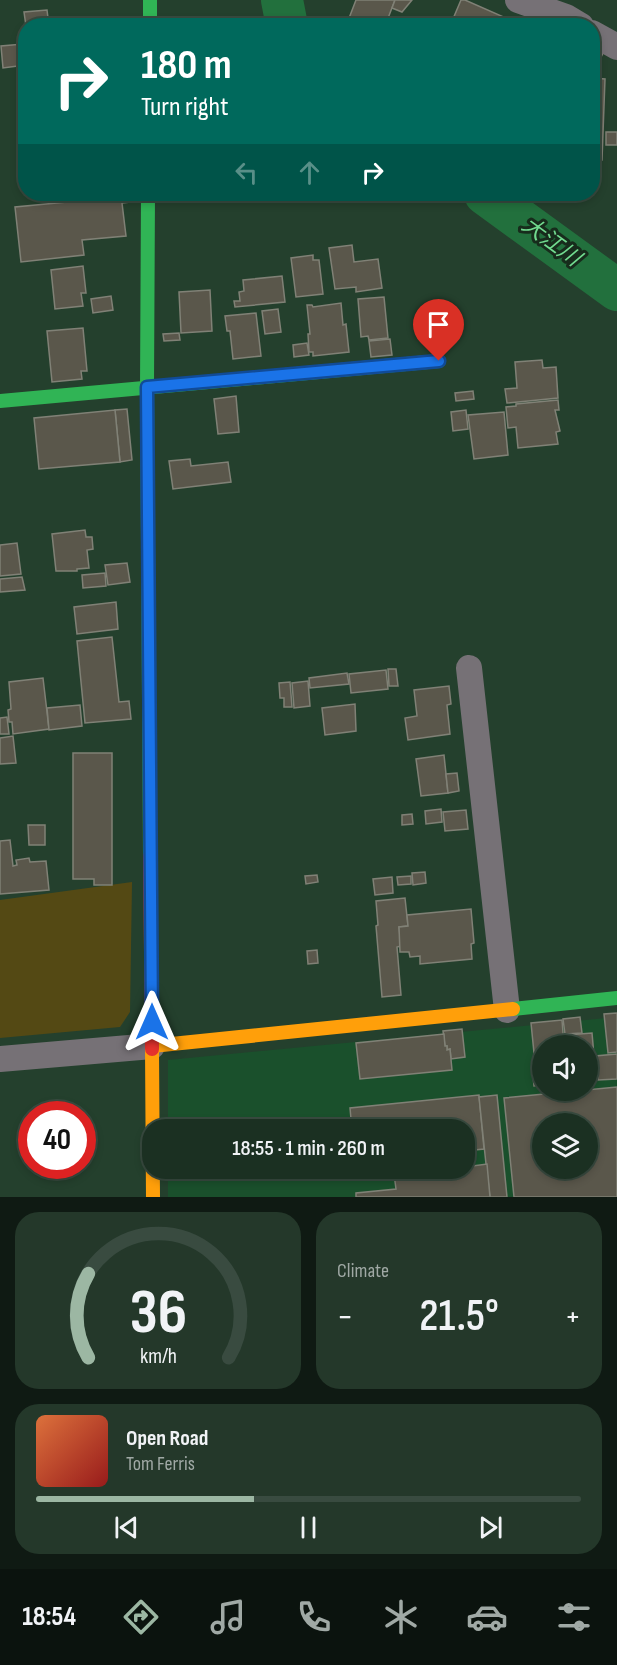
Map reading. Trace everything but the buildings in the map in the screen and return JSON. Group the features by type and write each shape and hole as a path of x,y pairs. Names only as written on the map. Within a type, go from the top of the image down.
{"street":[{"path":"150,0 150,18"},
{"path":"518,0 568,18"},
{"path":"600,37 617,47"},
{"path":"148,201 147,387 153,1197"},
{"path":"0,401 439,361"},
{"path":"469,668 507,1010"},
{"path":"0,1059 152,1046 617,998"}],"shaded area":[{"path":"132,882 130,1012 120,1027 0,1038 0,900"},
{"path":"617,1017 617,1197 168,1197 168,1179 475,1179 475,1119 168,1119 168,1060"}],"waterway":[{"name":"大江川","path":"282,0 285,18"},
{"name":"大江川","path":"495,201 617,290"}],"traffic: fast":[{"path":"150,0 150,18"},
{"path":"148,201 150,856"},
{"path":"0,401 439,361"},
{"path":"513,1009 617,998"}],"traffic: slow":[{"path":"152,1046 513,1009"},
{"path":"152,1049 153,1197"}],"traffic: jam":[{"path":"150,856 152,1049"}],"route":[{"path":"152,1022 147,387 439,361"}]}
